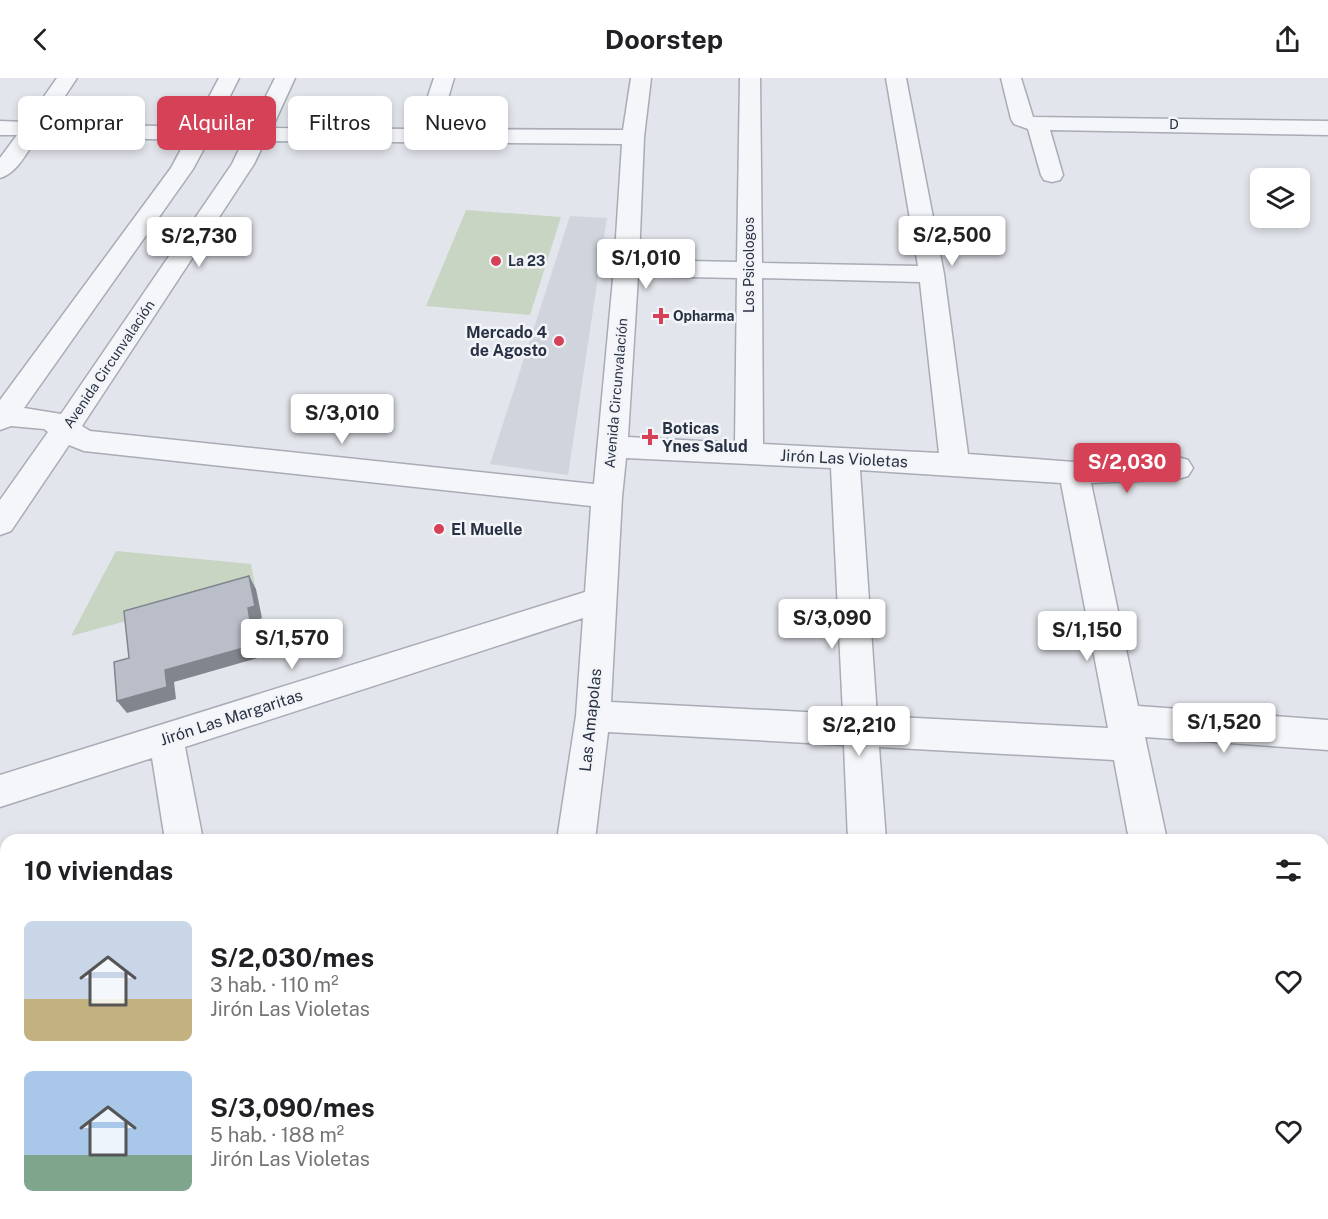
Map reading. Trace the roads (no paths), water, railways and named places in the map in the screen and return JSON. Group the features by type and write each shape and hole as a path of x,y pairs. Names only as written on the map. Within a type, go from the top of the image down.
{"street":[{"path":"55,96 67,78"},
{"path":"220,96 229,78"},
{"name":"Avenida Circunvalación","path":"276,97 285,78"},
{"path":"438,96 444,78"},
{"name":"Avenida Circunvalación","path":"600,600 626,267 633,137 641,78"},
{"name":"Los Psicologos","path":"749,453 750,78"},
{"path":"896,78 932,274 955,464"},
{"path":"1011,78 1052,176"},
{"name":"D","path":"1030,122 1328,128"},
{"path":"0,128 18,129"},
{"path":"276,134 404,135"},
{"path":"508,136 633,137"},
{"path":"0,171 18,148"},
{"path":"1,417 182,169 192,150"},
{"name":"Avenida Circunvalación","path":"0,523 243,165 250,150"},
{"path":"626,267 932,274"},
{"path":"1,417 50,420 84,441 607,497"},
{"name":"Jirón Las Violetas","path":"613,447 845,457 1074,473 1179,468"},
{"path":"845,457 863,731 867,834"},
{"path":"1074,473 1147,834"},
{"name":"Las Amapolas","path":"577,834 593,716 600,600"},
{"name":"Jirón Las Margaritas","path":"0,790 600,600"},
{"path":"593,716 863,731 1328,735"},
{"path":"166,737 183,834"}],"place":[{"name":"La 23","path":"496,261"},
{"name":"Opharma","path":"661,316"},
{"name":"Mercado 4 de Agosto","path":"559,341"},
{"name":"Boticas Ynes Salud","path":"650,437"},
{"name":"El Muelle","path":"439,529"}]}
